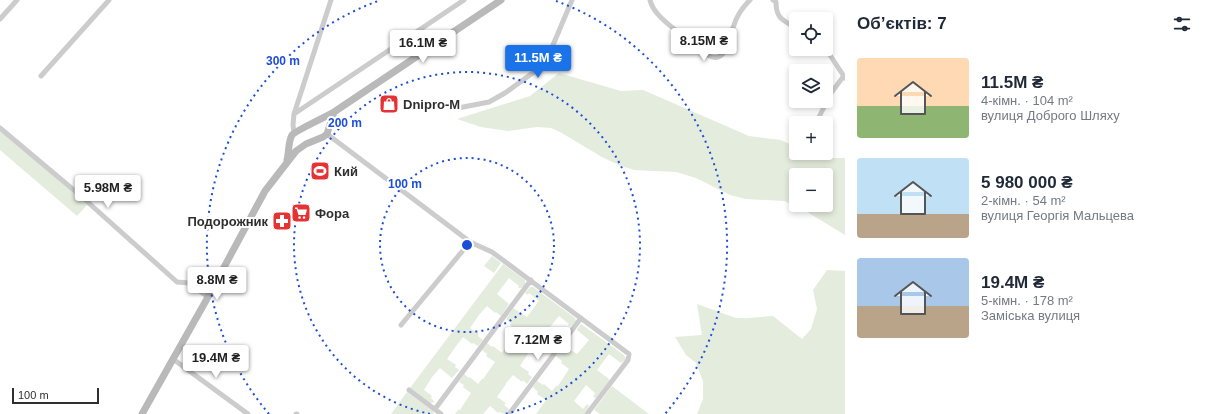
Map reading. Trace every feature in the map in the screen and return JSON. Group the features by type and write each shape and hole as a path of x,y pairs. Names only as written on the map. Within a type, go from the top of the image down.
{"street":[{"path":"0,19 17,0"},
{"path":"41,76 109,0"},
{"path":"294,133 294,114 331,0"},
{"path":"294,114 464,0"},
{"path":"458,108 489,102 505,93 545,64 572,0"},
{"path":"650,0 657,13 670,25 705,54 713,58 718,57 725,51 734,25 743,7 750,0"},
{"path":"773,0 776,2 776,11 779,17 789,23"},
{"path":"287,162 290,139 294,133 334,112 497,1"},
{"path":"820,116 831,93 844,78 830,56"},
{"path":"142,414 208,297 256,206 275,177 300,148 323,137 328,132 334,112"},
{"path":"319,121 326,124 328,132 470,242 492,252 629,354 628,360 587,414"},
{"path":"0,128 82,197 178,282 189,283 208,297"},
{"path":"290,142 294,147 300,148"},
{"path":"401,325 470,242"},
{"path":"434,409 531,280"},
{"path":"508,414 581,318"},
{"path":"173,360 248,414"},
{"path":"409,390 441,414"}],"green space":[{"path":"559,73 621,91 643,90 749,136 781,140 789,144 789,160 833,160 833,158 845,158 845,235 807,212 833,212 833,168 789,168 789,203 784,201 746,199 730,195 696,178 676,172 634,170 621,166 551,128 537,127 508,131 481,127 457,119 530,96"},
{"path":"0,130 87,205 77,216 0,150"},
{"path":"492,256 501,263 494,273 484,266"},
{"path":"503,264 525,280 525,285 518,288 519,286 509,278 497,294 509,304 501,316 487,306 479,315 470,328 479,334 478,336 483,340 478,346 473,343 472,344 463,337 447,359 456,365 455,367 459,370 452,378 440,368 424,390 432,396 431,398 435,402 430,403 410,388"},
{"path":"827,270 845,271 845,414 697,414 703,399 703,381 696,363 686,355 675,337 702,335 697,304 736,318 773,316 802,339 811,329 817,309 813,290"},
{"path":"530,287 533,287 575,318 576,321 572,325 568,326 569,324 559,316 546,332 556,340 558,339 560,341 551,353 546,349 545,351 537,344 529,352 520,366 529,372 528,374 532,377 527,384 523,380 522,382 513,375 497,397 506,403 504,405 509,409 505,414 498,413 490,406 483,414 455,414 458,410 460,410 471,393 459,382 464,374 478,384 495,362 486,356 487,354 482,350 487,343 502,353 518,331 510,325 511,323 506,319 513,308 527,317 539,301 529,293 528,295 525,293"},
{"path":"581,324 624,355 626,359 621,363 609,354 597,370 609,379 609,381 596,398 593,397 595,393 586,385 574,401 583,409 587,404 589,406 584,414 536,414 546,400 537,394 538,392 533,387 537,381 543,385 544,384 552,391 556,386 558,386 569,369 561,363 562,361 556,356 564,346 577,354 589,340 577,330"},
{"path":"612,386 649,414 600,414 594,410"},
{"path":"407,392 433,411 434,414 391,414"}],"place":[{"name":"Dnipro-M","path":"389,104"},
{"name":"Кий","path":"320,171"},
{"name":"Фора","path":"301,213"},
{"name":"Подорожник","path":"282,221"}]}
